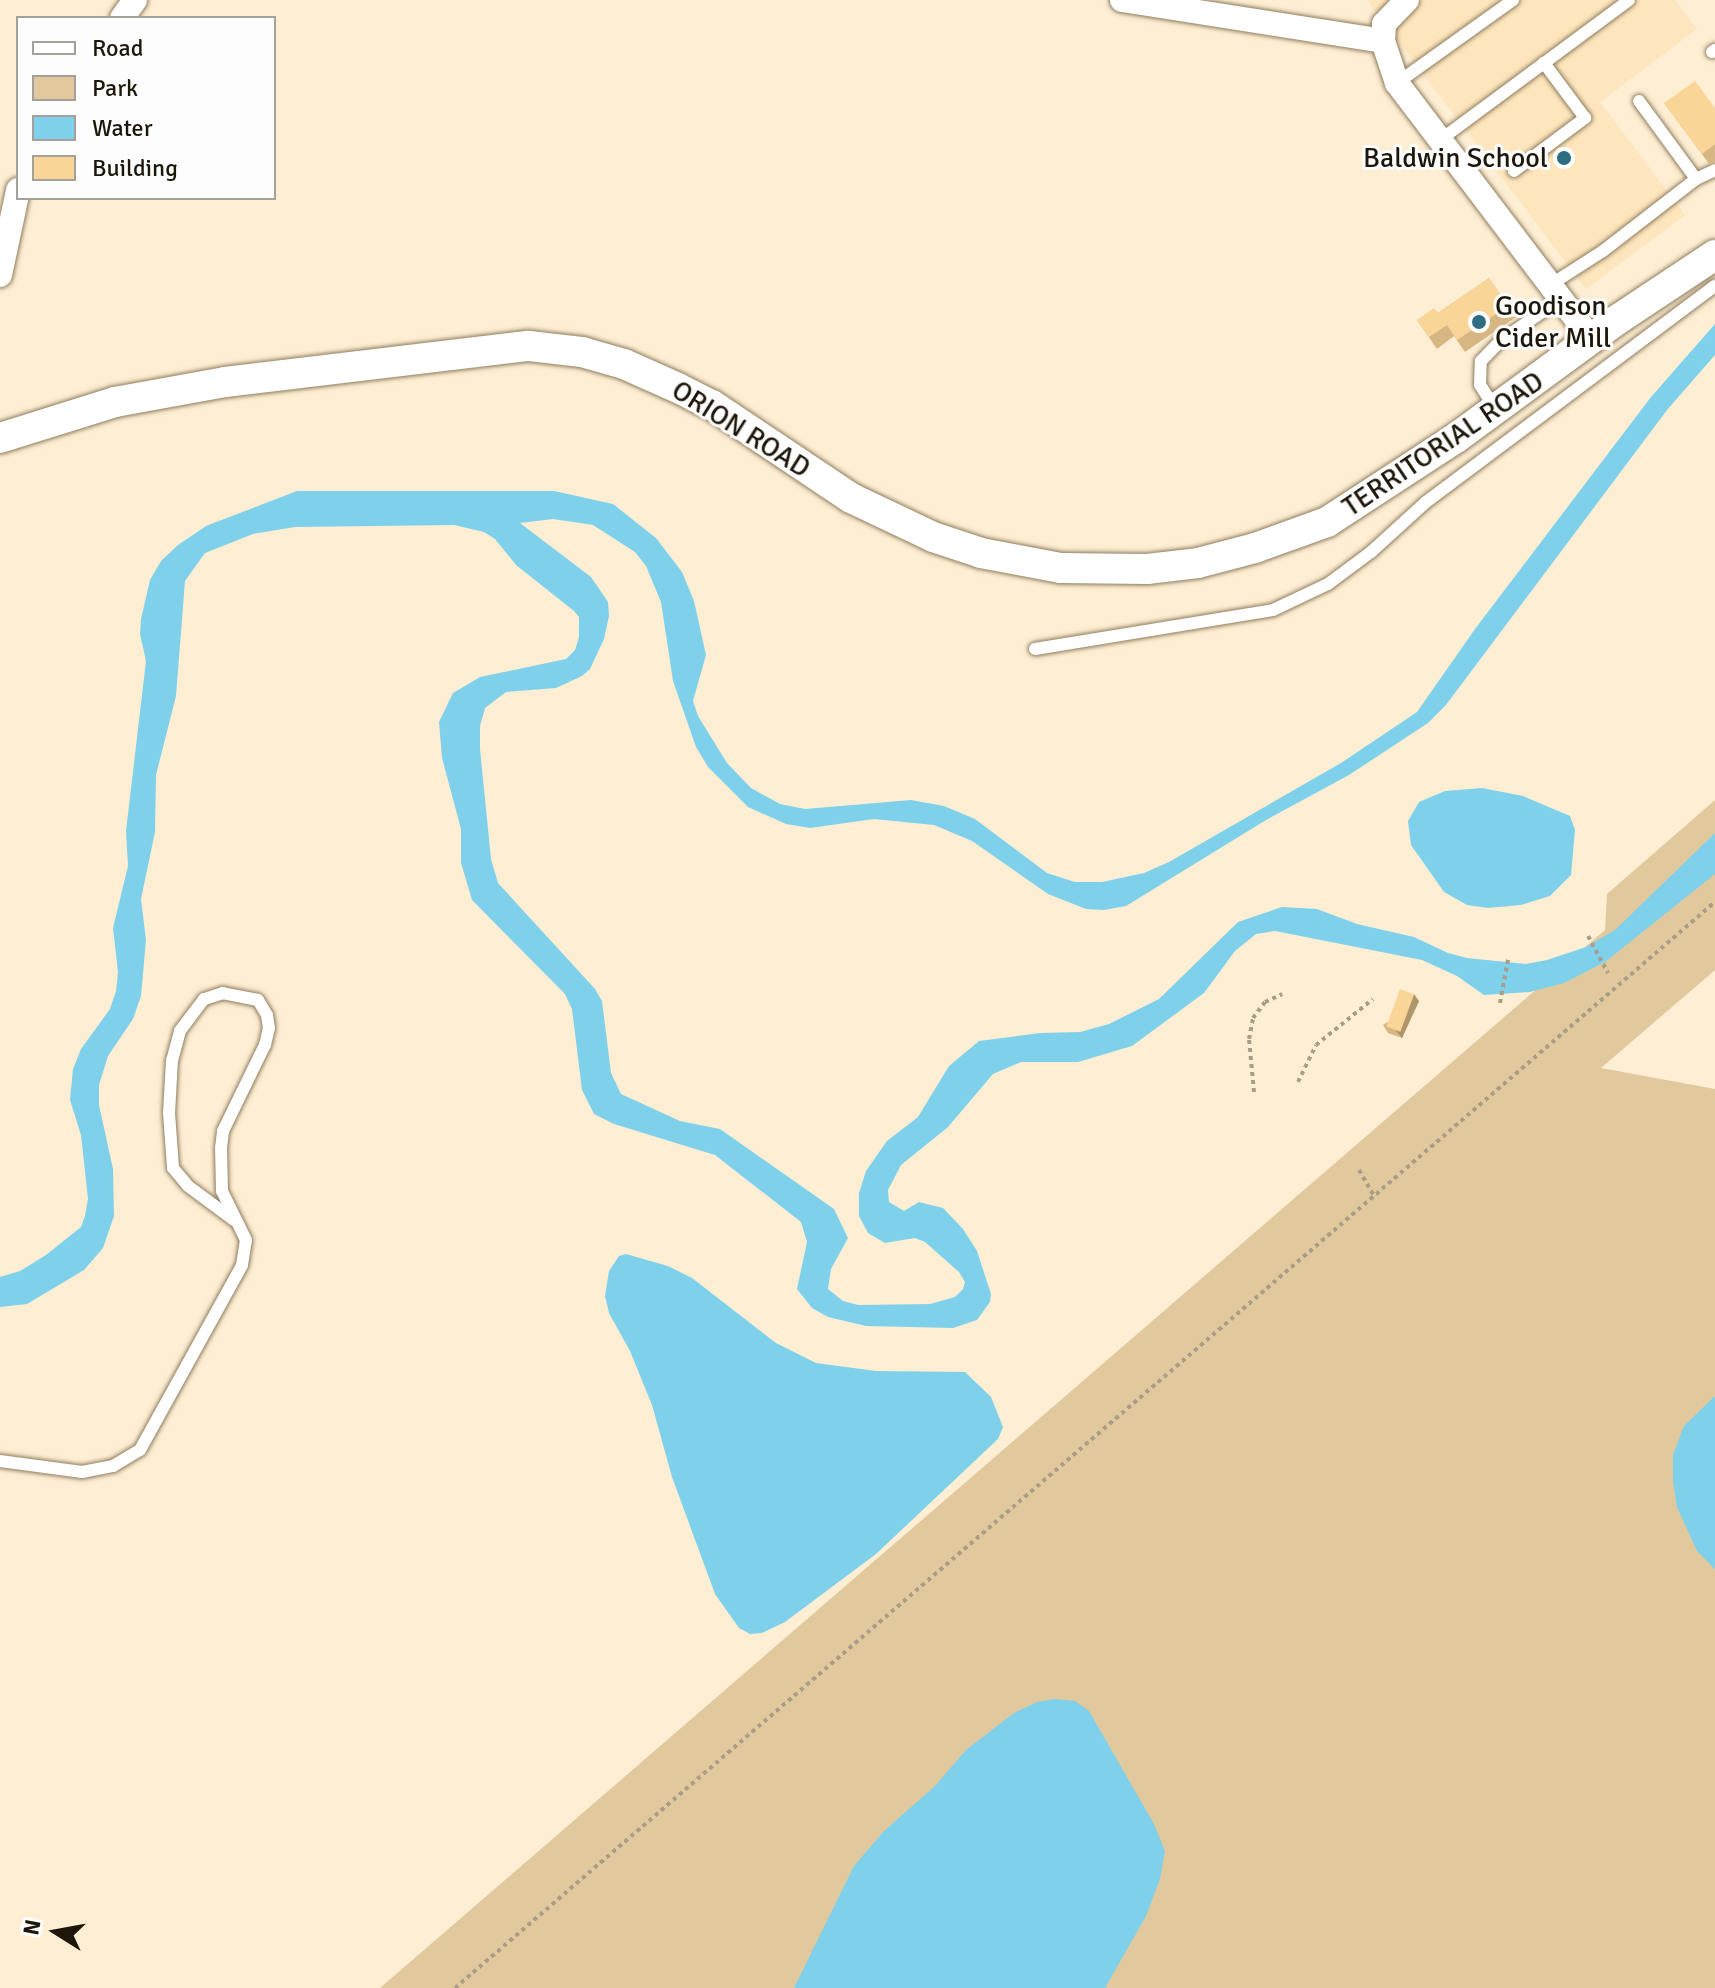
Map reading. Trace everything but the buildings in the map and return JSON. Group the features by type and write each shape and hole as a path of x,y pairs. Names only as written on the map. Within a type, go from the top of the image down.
{"street":[{"path":"1122,0 1383,41"},
{"path":"1407,0 1384,24 1383,41 1397,83 1591,339"},
{"path":"0,275 16,199"},
{"name":"TERRITORIAL ROAD","path":"1327,522 1496,410 1591,339 1715,255"},
{"name":"ORION ROAD","path":"0,438 115,402 225,382 529,346 582,352 624,364 678,388 712,405 851,498 905,525 981,553 1061,568 1147,569 1198,563 1255,548 1327,522"}],"lane":[{"path":"1397,83 1513,0"},
{"path":"1440,140 1629,0"},
{"path":"1514,171 1585,118 1544,63"},
{"path":"1639,101 1696,179"},
{"path":"1496,410 1480,385 1481,361 1603,251 1696,179 1715,170"},
{"path":"1035,649 1273,610 1328,584 1371,552 1426,502 1715,286"},
{"path":"0,1461 82,1472 113,1466 140,1450 242,1265 246,1240 222,1191 223,1131 265,1045 269,1028 267,1015 258,1000 223,993 204,999 180,1031 172,1060 169,1113 173,1168 188,1186 234,1220"}],"path":[{"path":"455,1988 1715,902"},
{"path":"1588,936 1608,973"},
{"path":"1500,1003 1508,960"},
{"path":"1254,1092 1249,1039 1253,1018 1265,1002 1282,994"},
{"path":"1298,1082 1316,1045 1373,999"},
{"path":"1359,1170 1374,1196"}],"shaded area":[{"name":"Baldwin School","path":"1367,0 1675,0 1697,29 1600,102 1685,215 1586,289"}],"green space":[{"path":"1715,800 1715,970 1601,1068 1715,1089 1715,1988 380,1988 1605,930 1607,894"}],"water":[{"path":"1715,324 1715,355 1667,410 1446,705 1428,723 1349,775 1266,820 1126,906 1104,910 1086,909 1048,894 972,841 934,825 874,819 810,828 786,824 748,807 708,767 696,747 673,681 661,602 646,566 635,552 593,525 553,519 520,523 591,577 608,602 609,616 604,639 590,669 582,676 556,688 506,692 485,708 480,726 480,749 491,859 498,883 595,989 602,1001 611,1073 621,1094 680,1121 720,1129 834,1209 848,1238 831,1269 828,1289 843,1301 858,1305 930,1304 955,1297 963,1289 965,1282 959,1272 925,1242 915,1238 885,1243 868,1233 859,1216 859,1193 866,1171 887,1141 918,1117 949,1066 979,1041 1040,1033 1080,1032 1109,1024 1159,999 1238,922 1282,907 1317,909 1357,924 1414,937 1467,958 1526,964 1547,960 1586,947 1615,930 1715,833 1715,874 1605,962 1564,983 1530,992 1484,995 1457,976 1422,960 1275,931 1256,934 1235,951 1204,993 1132,1046 1078,1062 1021,1062 993,1074 948,1127 901,1165 888,1190 889,1202 904,1211 919,1202 943,1208 963,1229 977,1251 991,1294 990,1302 977,1320 953,1328 866,1326 828,1317 812,1308 797,1289 807,1242 801,1222 715,1155 614,1124 594,1114 582,1090 572,1009 565,994 472,900 461,863 461,829 442,758 439,722 453,693 480,677 566,659 575,650 579,637 579,617 574,611 516,565 495,539 484,532 454,525 295,527 253,534 205,553 185,581 176,696 156,775 155,832 141,899 146,940 141,996 133,1019 108,1056 99,1085 99,1105 113,1169 114,1216 103,1248 84,1270 27,1304 0,1307 0,1277 20,1271 46,1255 81,1227 85,1216 88,1199 81,1135 70,1100 73,1069 81,1049 110,1009 116,991 118,972 113,928 128,866 126,831 146,661 140,634 141,619 150,580 161,561 206,526 297,491 554,491 613,504 656,538 682,572 694,601 706,655 693,701 698,716 727,763 751,788 780,804 805,809 911,800 944,806 975,819 1047,873 1075,882 1102,882 1144,873 1169,862 1341,763 1417,712 1475,629 1651,397"},
{"path":"1482,788 1523,796 1570,816 1575,830 1571,875 1550,896 1521,905 1488,908 1467,905 1444,892 1411,845 1408,821 1419,802 1445,791"},
{"path":"626,1254 668,1266 692,1278 776,1343 816,1363 876,1371 965,1372 991,1397 1003,1427 998,1439 876,1554 785,1622 762,1633 750,1634 739,1628 715,1594 672,1477 652,1405 630,1351 609,1313 605,1296 609,1271 619,1256"},
{"path":"1715,1396 1715,1569 1697,1551 1677,1507 1673,1455 1684,1426"},
{"path":"1055,1699 1075,1701 1089,1711 1154,1824 1165,1851 1160,1879 1146,1916 1105,1988 794,1988 854,1866 884,1831 935,1786 966,1750 1014,1713 1037,1702"}],"place":[{"name":"Baldwin School","path":"1564,158"},
{"name":"Goodison Cider Mill","path":"1479,322"}]}
